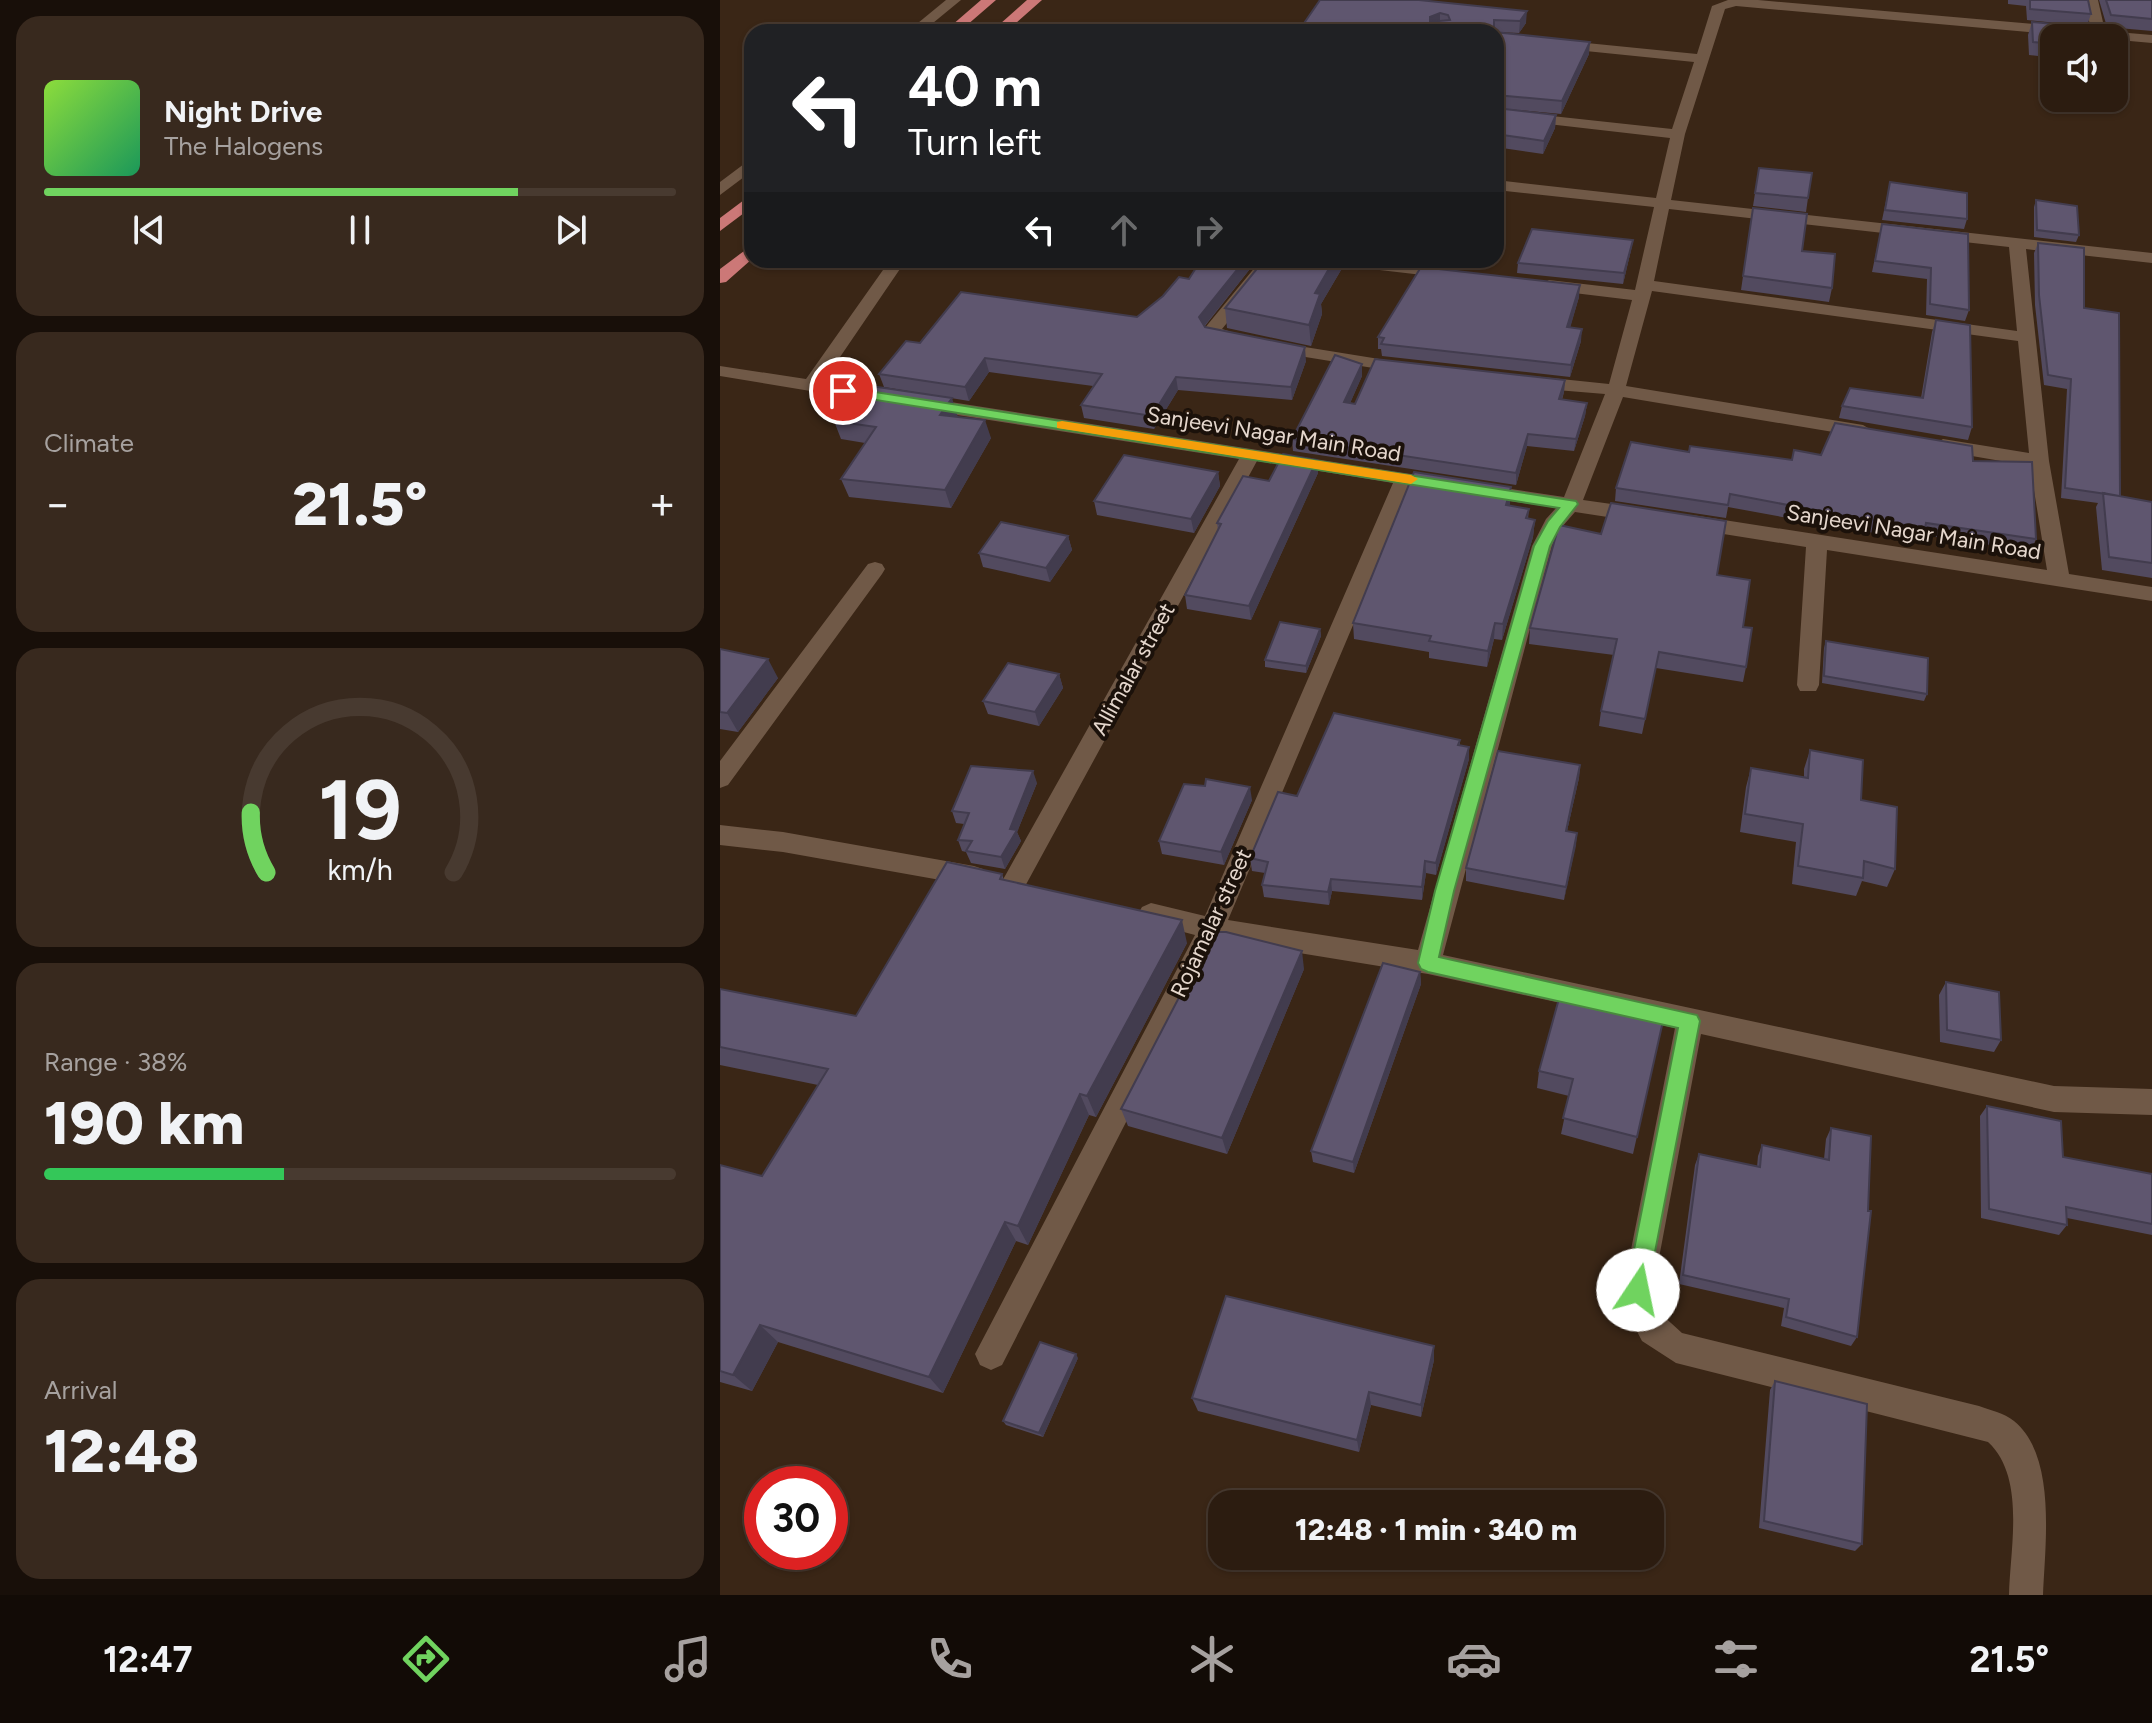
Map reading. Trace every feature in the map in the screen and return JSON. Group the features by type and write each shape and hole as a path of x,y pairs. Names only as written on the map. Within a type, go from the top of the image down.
{"highway":[{"path":"960,24 989,0"},
{"path":"1007,24 1035,0"},
{"path":"720,226 744,206"},
{"path":"720,278 744,257"}],"street":[{"path":"924,24 954,0"},
{"path":"2091,0 2096,24"},
{"path":"1428,963 1445,891 1542,546 1553,524 1571,504 1616,390 1643,290 1678,134 1719,6 1728,2 1962,17 2040,27"},
{"path":"2128,37 2152,39"},
{"path":"1504,39 1702,59"},
{"path":"1504,115 1678,134"},
{"path":"720,190 744,170"},
{"path":"1504,186 2152,258"},
{"path":"2017,243 2039,461 2059,579"},
{"path":"811,386 893,268"},
{"path":"1263,268 1213,329 1214,334 1337,359 1418,370"},
{"path":"1405,268 1474,276"},
{"path":"1535,283 1643,290 2025,337"},
{"name":"Sanjeevi Nagar Main Road","path":"720,371 2152,594"},
{"path":"1509,379 1616,390 1882,435"},
{"path":"1929,442 2039,461"},
{"name":"Allimalar street","path":"1014,883 1251,454"},
{"name":"Rojamalar street","path":"991,1354 1212,928 1405,478"},
{"path":"1808,685 1817,541"},
{"path":"720,779 875,569"},
{"path":"720,835 783,842 1044,890"},
{"path":"1121,908 1212,928 1428,963 2054,1099 2152,1102"},
{"path":"1690,1021 1638,1290 1645,1322 1659,1337 1676,1347 1979,1422 2004,1433 2022,1459 2027,1483 2026,1595"}],"building":[{"path":"1320,0 1419,0 1527,11 1520,21 1494,20 1494,24 1304,24","holes":["1440,13 1448,15 1450,20 1430,22 1430,17"]},
{"path":"2030,0 2088,0 2091,14 2030,9"},
{"path":"2106,0 2152,0 2152,19 2111,15"},
{"path":"2032,22 2054,24 2040,24 2040,43 2033,42"},
{"path":"1504,33 1590,42 1562,101 1504,96"},
{"path":"1504,109 1556,115 1544,141 1504,135"},
{"path":"1759,168 1812,173 1808,198 1755,193"},
{"path":"1890,182 1967,193 1967,219 1885,210"},
{"path":"2036,200 2077,206 2079,235 2037,230"},
{"path":"1753,208 1807,214 1802,251 1835,254 1832,288 1743,276"},
{"path":"1882,224 1968,234 1969,310 1930,304 1931,268 1875,261"},
{"path":"1532,229 1633,240 1624,273 1518,263"},
{"path":"2038,243 2084,248 2084,308 2119,313 2120,496 2065,488 2071,379 2048,375 2039,295"},
{"path":"1196,268 1239,268 1199,317 1205,327 1305,347 1291,387 1176,377 1152,416 1081,405 1102,374 985,358 965,387 879,374 906,341 920,343 961,292 1137,317 1163,296 1179,277 1189,279"},
{"path":"1258,268 1329,268 1315,293 1320,294 1309,325 1225,308"},
{"path":"1420,268 1580,285 1567,327 1582,329 1571,365 1381,344 1384,338 1378,337"},
{"path":"1936,320 1970,325 1972,427 1842,406 1850,388 1923,398"},
{"path":"1335,355 1362,364 1344,402 1355,404 1375,359 1565,380 1559,399 1587,403 1576,439 1528,434 1516,473 1292,439"},
{"path":"864,385 952,398 940,415 985,420 945,490 841,479 876,427 834,421"},
{"path":"1835,423 1972,446 1973,461 2032,462 2036,539 1926,523 1925,528 1730,494 1728,505 1616,488 1631,442 1689,452 1690,446 1792,460 1794,450 1821,455"},
{"path":"1283,454 1317,460 1249,606 1185,595 1221,524 1217,523 1243,476 1269,481"},
{"path":"1124,455 1218,472 1191,519 1094,501"},
{"path":"1414,472 1511,487 1506,505 1529,509 1526,518 1535,520 1503,624 1495,623 1488,651 1429,641 1431,636 1353,623"},
{"path":"2103,493 2152,502 2152,563 2109,557"},
{"path":"1611,503 1726,521 1717,575 1750,580 1743,627 1752,628 1746,667 1659,652 1645,719 1601,711 1617,639 1530,628 1559,525 1601,534"},
{"path":"1001,522 1068,536 1046,568 979,553"},
{"path":"1280,622 1320,629 1306,666 1265,660"},
{"path":"1826,641 1928,658 1927,694 1824,676"},
{"path":"720,649 768,659 727,713 720,712"},
{"path":"1008,663 1059,674 1035,712 983,701"},
{"path":"1334,713 1460,740 1458,745 1469,747 1436,863 1425,861 1422,887 1331,879 1328,892 1262,885 1268,862 1250,858 1278,792 1297,796"},
{"path":"1810,750 1863,760 1861,800 1897,807 1895,869 1864,861 1863,878 1798,866 1803,824 1745,814 1751,768 1808,778"},
{"path":"1498,751 1580,765 1566,831 1577,833 1566,887 1466,868"},
{"path":"971,766 1033,771 1010,829 1017,830 1001,857 966,851 972,841 958,840 969,813 952,811"},
{"path":"1206,779 1250,787 1221,852 1159,841 1184,784 1205,786"},
{"path":"947,862 1002,874 1000,879 1182,920 1087,1096 1080,1094 1018,1226 1005,1222 929,1377 760,1325 733,1375 720,1371 720,1165 762,1176 828,1069 720,1047 720,989 856,1016"},
{"path":"1213,932 1226,932 1302,951 1222,1138 1121,1109"},
{"path":"1383,963 1420,972 1353,1162 1311,1151"},
{"path":"1946,982 1999,992 2001,1040 1947,1030"},
{"path":"1560,995 1663,1021 1637,1137 1563,1118 1573,1079 1539,1071"},
{"path":"1987,1106 2061,1121 2063,1157 2152,1174 2152,1224 2066,1207 2067,1225 1989,1209"},
{"path":"1831,1128 1871,1136 1868,1211 1871,1211 1857,1337 1786,1317 1789,1299 1683,1275 1699,1154 1760,1167 1762,1145 1829,1160"},
{"path":"1226,1296 1434,1346 1421,1405 1369,1392 1357,1440 1192,1398"},
{"path":"1040,1342 1076,1354 1039,1433 1003,1421"},
{"path":"1775,1381 1867,1404 1862,1544 1764,1521"}],"slow traffic":[{"path":"1062,425 1411,479"}],"route":[{"path":"843,391 1571,504 1553,524 1542,546 1445,891 1428,963 1690,1021 1638,1290"}]}
